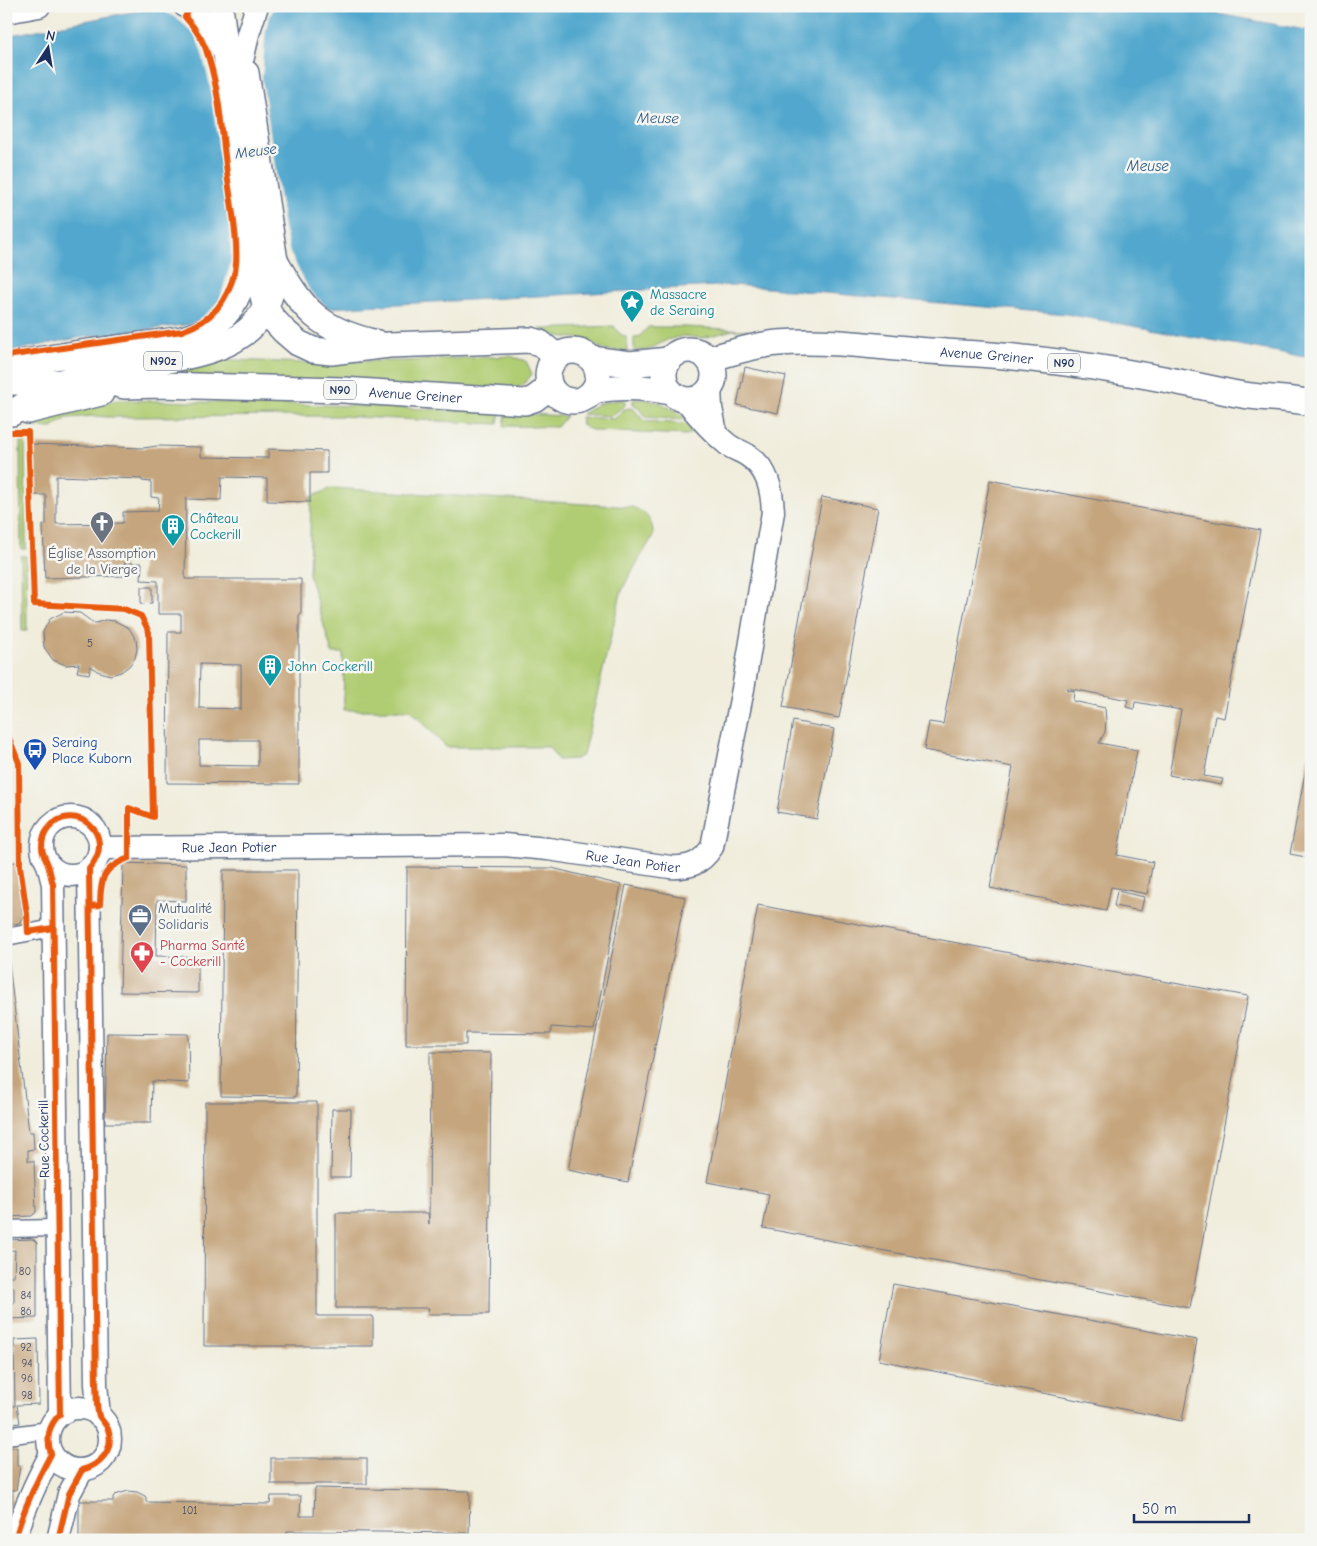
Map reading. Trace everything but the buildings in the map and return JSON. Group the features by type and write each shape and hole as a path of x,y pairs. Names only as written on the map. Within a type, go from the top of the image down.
{"main road":[{"path":"6,12 39,6"},
{"path":"185,6 200,18 235,57"},
{"path":"220,6 235,57 263,257 273,285 265,315 298,343 313,350 331,352 389,345 530,340 540,343 557,356"},
{"path":"235,57 236,6"},
{"path":"235,57 248,34 257,6"},
{"path":"263,257 311,313 342,332 361,339 389,345"},
{"name":"N90z","path":"6,365 196,336 214,325 230,311 263,257"},
{"name":"N90z","path":"9,414 59,383 86,375 209,351 232,341 265,315"},
{"name":"Avenue Greiner","path":"710,373 751,348 777,343 814,343 1023,358 1187,382 1234,394 1263,398 1292,398 1311,403"},
{"path":"678,396 664,380 669,360 681,351 689,350 703,354 710,373 711,408 716,433"},
{"path":"571,351 586,354 591,359 596,366 598,374 597,383 593,391 587,396 579,400 570,400 562,398 550,387 548,370 557,356 571,351"},
{"path":"591,359 630,364 669,360"},
{"path":"593,391 621,387 649,388 678,396 699,397 710,373"},
{"name":"Avenue Greiner","path":"6,382 111,383 125,386"},
{"name":"Avenue Greiner","path":"9,414 32,410 125,386 158,385 343,390 525,402 540,396 550,387"},
{"name":"Rue Jean Potier","path":"100,848 504,845 548,849 670,867 683,868 697,864 712,847 743,689 773,512 772,490 761,468 748,456 728,445 678,396"},
{"path":"73,817 84,820 92,827 98,836 100,848 98,856 89,869 79,874 70,875 61,873 48,864 43,856 42,847 46,830 52,824 62,818 73,817"},
{"name":"Rue Cockerill","path":"48,864 53,884 57,1228 55,1422"},
{"path":"89,869 96,1384 99,1416"},
{"path":"79,1408 90,1410 99,1416 109,1431 110,1440 108,1451 102,1460 93,1467 82,1470 72,1470 62,1466 51,1454 48,1442 55,1422 69,1410 79,1408"},
{"path":"15,1540 20,1521 36,1481 51,1454"},
{"path":"58,1540 69,1494 82,1470"}],"street":[{"path":"6,937 53,928"},
{"path":"6,1229 57,1228"},
{"path":"6,1436 55,1422"}],"green space":[{"path":"614,326 619,333 627,338 627,352 605,350 583,339 558,336 540,329"},
{"path":"648,327 748,330 733,330 703,338 683,336 667,340 648,350 634,351 634,338 640,336"},
{"path":"510,356 526,361 532,374 523,385 512,390 108,376 190,358 325,364 337,361 404,361"},
{"path":"643,399 661,403 686,417 683,420 645,417 638,407 633,404 633,400"},
{"path":"118,400 359,406 500,412 498,424 339,416 93,416 67,418 52,428 35,427 32,424 51,415"},
{"path":"625,400 625,405 611,416 582,414 598,404"},
{"path":"634,409 644,421 686,424 692,433 686,435 596,431 582,425 581,417 615,419 622,410"},
{"path":"506,413 566,416 557,427 504,426"},
{"path":"20,441 25,441 26,549 21,549"},
{"path":"332,488 632,507 648,517 652,526 653,536 621,593 583,755 576,759 558,760 549,747 446,747 411,710 344,710 343,653 332,653 309,575 311,497"},
{"path":"21,556 26,556 27,631 22,631"}],"water":[{"name":"Meuse","path":"180,6 1175,6 1311,31 1311,358 1066,314 733,285 328,308 83,337 6,352 6,36 126,13"}],"pier":[{"path":"276,6 270,15 266,29 262,78 284,227 290,253 310,291 330,310 185,327 200,319 220,299 231,262 230,233 210,85 201,50 195,35 178,19 156,7"}],"cycle path":[{"path":"6,356 182,331 193,327 210,316 228,292 235,271 236,261 234,222 216,87 203,42 185,17 191,6"},
{"path":"6,432 28,432 34,604 124,609 141,616 149,632 153,817 129,808 129,858 108,870 102,881 100,905 90,906"},
{"path":"6,730 19,763 20,866 28,932 53,928"},
{"path":"15,1540 30,1496 51,1454 49,1432 60,1414 53,884 43,852 42,842 48,829 58,820 69,817 80,819 89,824 96,833 99,844 97,856 89,869 96,1384 98,1413 107,1427 110,1437 108,1450 104,1456 89,1468 82,1470 69,1494 58,1540"}],"place":[{"name":"Massacre de Seraing","path":"632,323"},
{"name":"Église Assomption de la Vierge","path":"102,544"},
{"name":"Château Cockerill","path":"173,547"},
{"name":"John Cockerill","path":"270,687"},
{"name":"Seraing Place Kuborn","path":"35,771"},
{"name":"Mutualité Solidaris","path":"140,937"},
{"name":"Pharma Santé - Cockerill","path":"142,974"}]}
